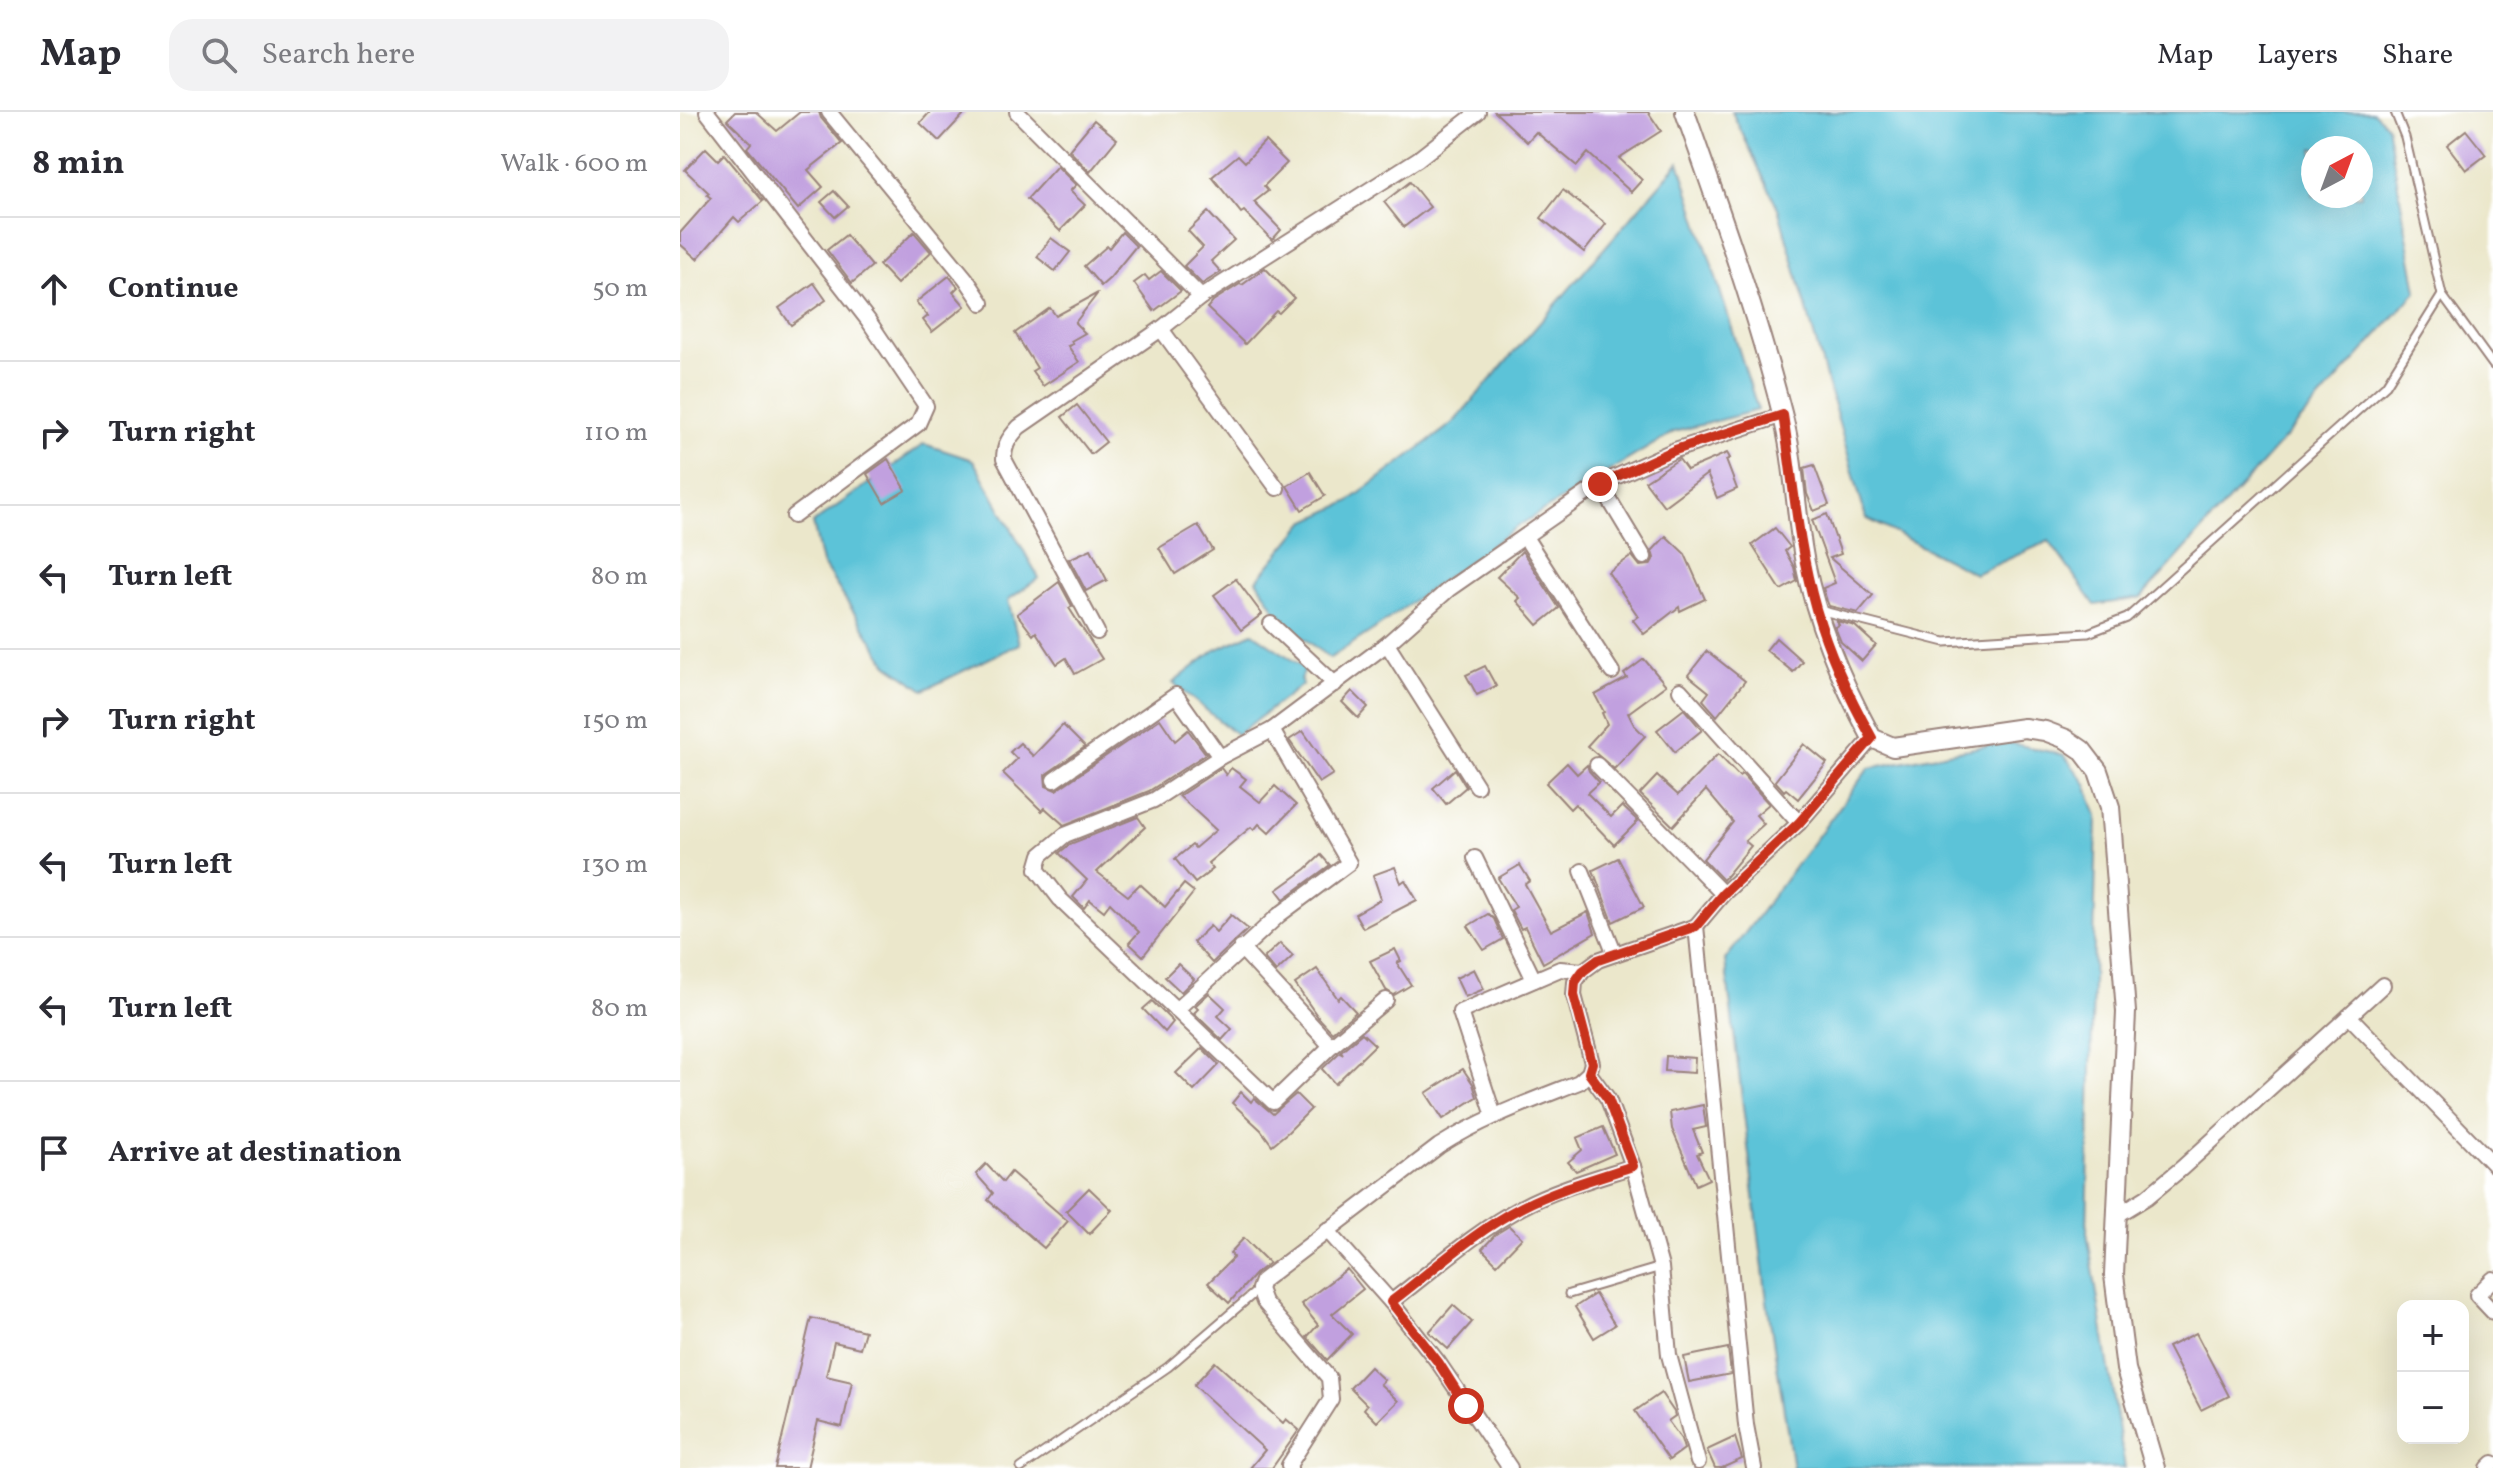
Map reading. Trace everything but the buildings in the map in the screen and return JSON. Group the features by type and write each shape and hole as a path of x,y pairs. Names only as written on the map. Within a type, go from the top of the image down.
{"street":[{"path":"707,112 868,320 926,406 918,424 794,516"},
{"path":"829,112 966,279 982,303"},
{"path":"1017,112 1201,297"},
{"path":"1097,632 1004,459 1007,440 1019,427 1161,329 1201,297 1418,159 1478,112"},
{"path":"1685,112 1734,250 1783,415 1805,562 1816,610 1840,675 1872,738 1893,747 2024,728 2045,731 2066,739 2082,750 2098,771 2110,807 2126,1012 2114,1275 2126,1369 2155,1468"},
{"path":"1161,329 1277,488"},
{"path":"1386,1000 1331,1046 1273,1102 1060,899 1037,869 1041,855 1065,835 1154,800 1220,757 1272,730 1387,644 1449,589 1600,484 1675,450 1783,415"},
{"path":"1600,484 1644,557"},
{"path":"1525,537 1612,672"},
{"path":"1271,624 1335,684"},
{"path":"1387,644 1477,786"},
{"path":"1680,690 1799,823"},
{"path":"1054,780 1176,695 1220,757"},
{"path":"1176,1010 1279,915 1349,863 1272,730"},
{"path":"1290,1468 1331,1399 1331,1387 1329,1378 1264,1302 1259,1289 1262,1281 1464,1130 1579,1082 1589,1073 1592,1063 1574,995 1575,982 1583,971 1598,960 1696,926 1723,894 1799,823 1872,738"},
{"path":"1597,765 1723,894"},
{"path":"1475,858 1534,980"},
{"path":"1582,871 1615,954"},
{"path":"1696,926 1746,1425 1754,1468"},
{"path":"1241,948 1331,1046"},
{"path":"1494,1116 1460,1012 1560,969 1583,971"},
{"path":"2116,1216 2147,1197 2182,1168 2383,985"},
{"path":"2349,1016 2493,1164"},
{"path":"1589,1073 1608,1099 1633,1166 1661,1267 1669,1355 1698,1462"},
{"path":"1391,1302 1521,1207 1633,1166"},
{"path":"1327,1230 1391,1302 1438,1362 1510,1468"},
{"path":"2493,1279 2477,1295 2493,1312"},
{"path":"2488,1468 2493,1463"}],"lane":[{"path":"2395,112 2405,137 2442,295 2493,365"},
{"path":"1816,610 1945,642 2088,633 2127,618 2386,385 2442,295"},
{"path":"1569,1294 1661,1267"},
{"path":"1021,1468 1168,1367 1259,1289"}],"water":[{"path":"1732,112 2373,112 2387,125 2417,291 2141,598 2095,605 2049,541 1975,574 1866,518 1778,208"},
{"path":"1679,162 1758,410 1674,432 1518,526 1330,658 1282,621 1257,580 1305,522 1348,502 1453,423"},
{"path":"924,444 973,460 1039,578 1008,600 1019,644 924,690 888,665 822,563 813,523"},
{"path":"1253,633 1306,669 1300,680 1303,684 1237,735 1173,683 1215,650"},
{"path":"2006,742 2064,755 2086,784 2097,816 2087,1232 2125,1468 1793,1468 1767,1301 1725,960 1869,768"}],"route":[{"path":"1466,1406 1438,1362 1391,1302 1521,1207 1633,1166 1608,1099 1589,1073 1592,1063 1574,995 1575,982 1583,971 1598,960 1696,926 1723,894 1799,823 1872,738 1852,703 1816,610 1805,562 1783,415 1675,450 1600,484"}]}
